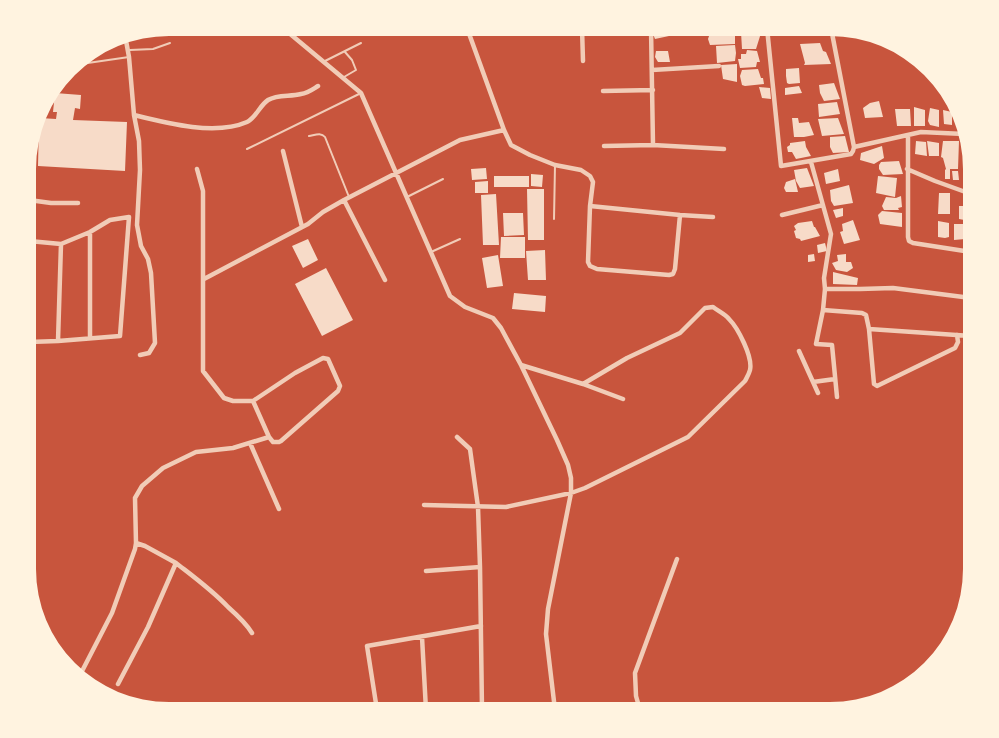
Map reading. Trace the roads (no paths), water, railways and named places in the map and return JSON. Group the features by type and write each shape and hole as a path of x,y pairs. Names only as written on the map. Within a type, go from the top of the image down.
{"street":[{"path":"294,37 361,93 450,296 465,307 493,318 501,328 522,365 568,465 571,478 571,493 548,609 546,634 554,702"},
{"path":"471,37 511,145 530,156 556,165 581,170 590,176 593,182 588,262 593,268 673,274 676,269 680,215"},
{"path":"582,37 583,61"},
{"path":"651,37 653,145"},
{"path":"768,37 780,166 851,154 853,151 854,146 833,37"},
{"path":"126,44 134,115 139,141 140,170 137,225 141,246 148,260 151,273 155,343 149,353 140,355"},
{"path":"652,70 719,66"},
{"path":"134,115 173,124 208,128 232,127 249,121 267,100 287,95 300,95 318,86"},
{"path":"603,92 653,90"},
{"path":"204,279 302,227 323,212 460,140 504,130"},
{"path":"854,146 921,132 958,134"},
{"path":"908,135 909,241 962,251"},
{"path":"604,146 653,145 724,149"},
{"path":"283,151 302,227"},
{"path":"811,162 831,234 824,278 823,310 816,344 832,345 837,397"},
{"path":"197,169 203,191 203,371 224,398 233,401 253,400 295,373 323,358 328,359 340,386 338,391 279,442 273,442 269,437 253,400"},
{"path":"907,169 962,191"},
{"path":"347,199 385,280"},
{"path":"36,201 78,203"},
{"path":"782,215 823,205"},
{"path":"590,206 713,217"},
{"path":"36,242 61,244 90,232 110,220 129,217 120,336 36,342"},
{"path":"90,232 90,338"},
{"path":"58,341 61,244"},
{"path":"825,289 860,290 893,288 962,297"},
{"path":"424,505 506,507 571,493 585,488 688,438 745,381 750,371 751,363 736,326 728,317 713,307 705,308 680,333 627,358 583,384"},
{"path":"823,310 862,313 866,316 874,384 877,386 955,348 958,342 957,335"},
{"path":"869,329 962,335"},
{"path":"799,351 818,393"},
{"path":"522,365 623,399"},
{"path":"813,382 835,379"},
{"path":"83,670 112,613 135,549 135,498 142,486 163,468 196,452 233,448 269,437"},
{"path":"457,437 470,449 478,507 482,701"},
{"path":"250,443 279,510"},
{"path":"136,543 176,563 208,587 243,621 252,634"},
{"path":"638,702 635,673 677,559"},
{"path":"118,684 146,632 176,563"},
{"path":"426,571 480,567"},
{"path":"376,701 367,646 481,626"},
{"path":"422,637 426,701"}],"lane":[{"path":"127,50 153,49 170,43"},
{"path":"324,62 361,43"},
{"path":"344,52 352,60 356,70 344,77"},
{"path":"90,63 129,57"},
{"path":"247,149 361,93"},
{"path":"309,136 323,134 325,137 347,199"},
{"path":"554,219 556,165"},
{"path":"407,197 443,179"},
{"path":"431,252 460,239"}]}
